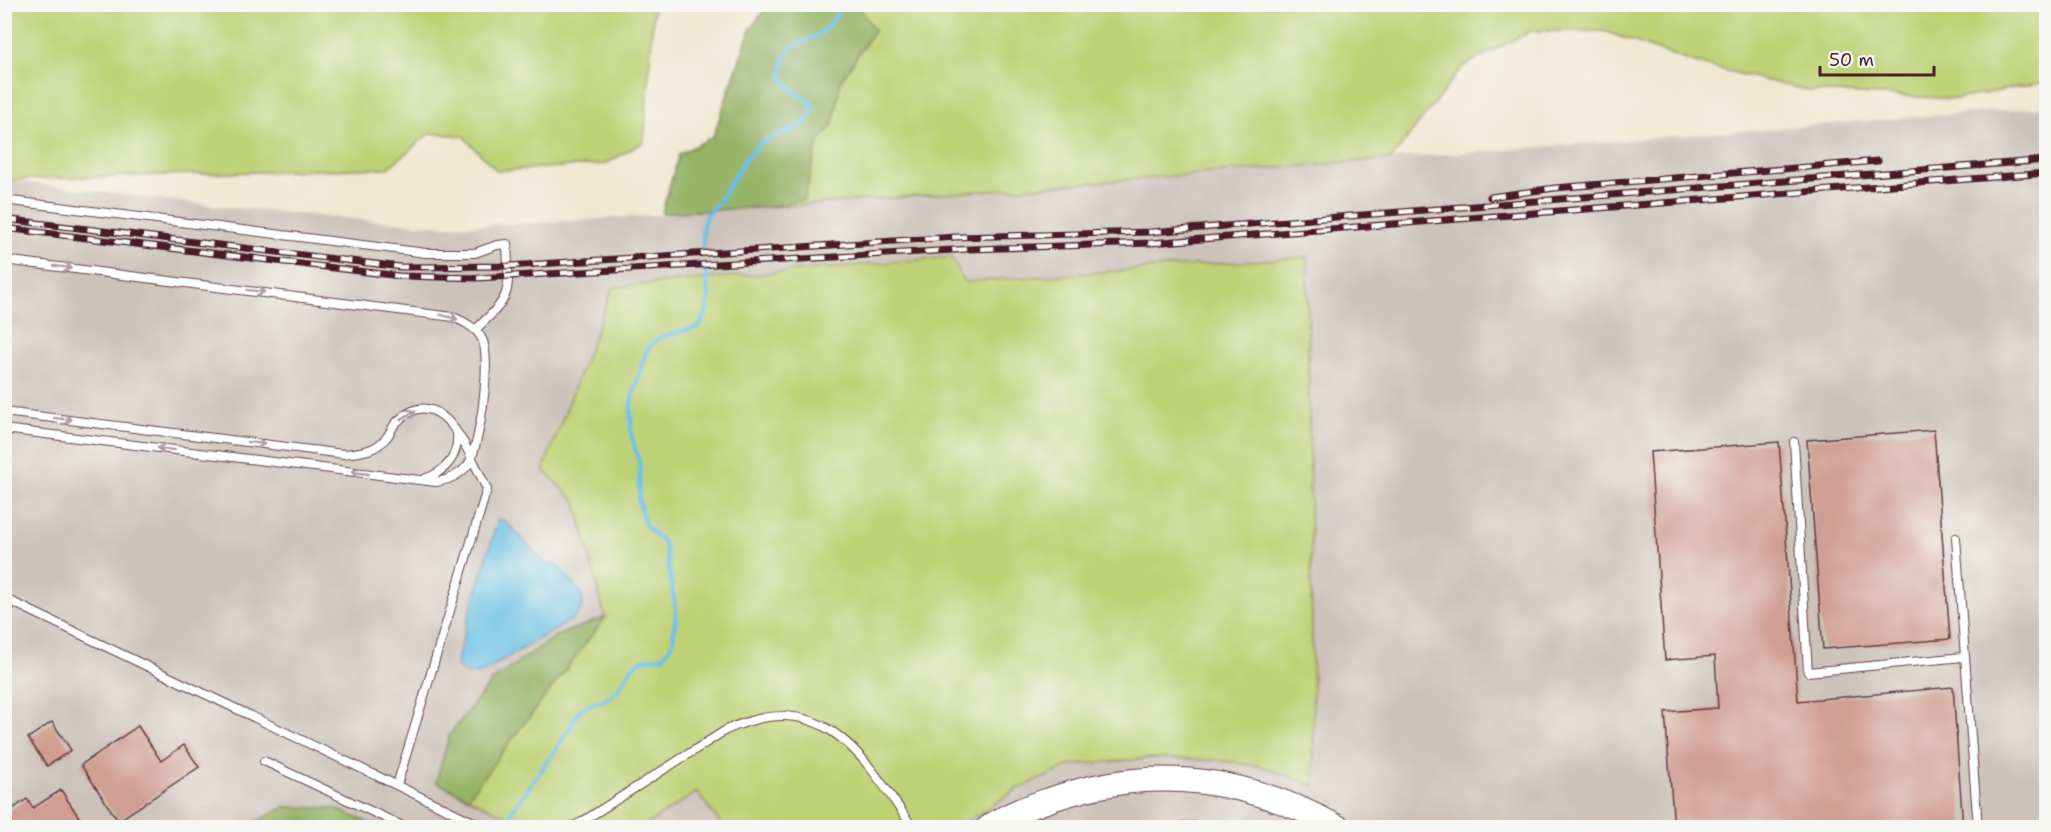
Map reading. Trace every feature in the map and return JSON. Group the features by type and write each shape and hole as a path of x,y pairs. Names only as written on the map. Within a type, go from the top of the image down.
{"street":[{"path":"988,828 1015,812 1088,788 1130,781 1177,779 1221,783 1261,792 1296,806 1339,828"}],"lane":[{"path":"4,200 426,254 475,253 507,244 509,288 507,297 475,330"},
{"path":"4,260 453,317 475,330 486,348 488,359 471,459 457,475 446,480 418,481 4,429"},
{"path":"4,412 344,454 376,448 387,438 394,425 406,414 418,409 445,416 453,425 487,489 397,785"},
{"path":"418,481 436,475 453,457 457,435 453,425"},
{"path":"1794,442 1808,672 1963,657"},
{"path":"1956,538 1963,657 1978,828"},
{"path":"4,598 486,828"},
{"path":"568,828 580,823 726,730 749,719 786,715 804,717 840,735 866,760 913,828"},
{"path":"264,761 407,828"}],"shaded area":[{"path":"2046,107 2046,827 5,828 5,180 223,207 365,220 449,226 540,223 803,205"}],"green space":[{"path":"5,4 654,5 644,142 605,164 497,171 463,136 430,133 388,168 5,180"},
{"path":"768,5 2046,5 2046,82 1957,99 1808,91 1692,62 1604,31 1531,31 1463,66 1391,159 803,205 662,213 679,154 713,137 750,30","holes":["862,13 874,31 841,80"]},
{"path":"768,5 858,5 874,30 841,80 833,125 818,142 804,200 768,207 662,213 679,154 713,137 750,30"},
{"path":"951,257 964,282 1307,257 1314,786 1261,766 1216,760 1152,758 1072,765 1016,790 959,827 723,827 697,792 643,827 517,828 520,823 436,782 450,734 492,681 556,636 605,617 576,502 543,470 613,287"},
{"path":"606,617 468,797 436,782 450,734 492,681 556,636"},
{"path":"286,807 335,808 377,827 244,827"}],"water":[{"path":"498,520 504,520 547,565 556,564 581,593 583,604 576,617 483,672 468,674 456,666"}],"building":[{"path":"1934,430 1950,639 1823,649 1807,440"},
{"path":"1779,442 1798,701 1953,687 1963,828 1674,828 1665,712 1718,708 1715,656 1665,660 1650,452"},
{"path":"52,722 71,750 47,766 28,738"},
{"path":"138,726 161,761 184,745 199,767 118,821 81,765"},
{"path":"61,790 86,828 4,828 4,815 27,799 33,808"},
{"path":"1182,822 1207,822 1206,828 1182,828"},
{"path":"1117,823 1153,823 1154,828 1098,828"}],"waterway":[{"path":"703,249 703,227 706,215 718,203 746,158 760,143 801,126 808,120 812,111 811,102 793,91 782,78 784,59 791,47 822,32 833,20 842,4"},
{"path":"511,813 570,729 578,712 615,693 637,663 664,656 673,642 676,610 664,543 645,525 639,502 640,466 631,434 631,403 647,349 659,338 698,327 705,317 709,299 705,268"}],"railway":[{"path":"4,219 401,267 508,266 956,237 1151,232 2046,160"},
{"path":"1490,197 1555,188 1878,161"},
{"path":"4,228 400,276 478,278 970,249 1151,243 2046,173"}]}
